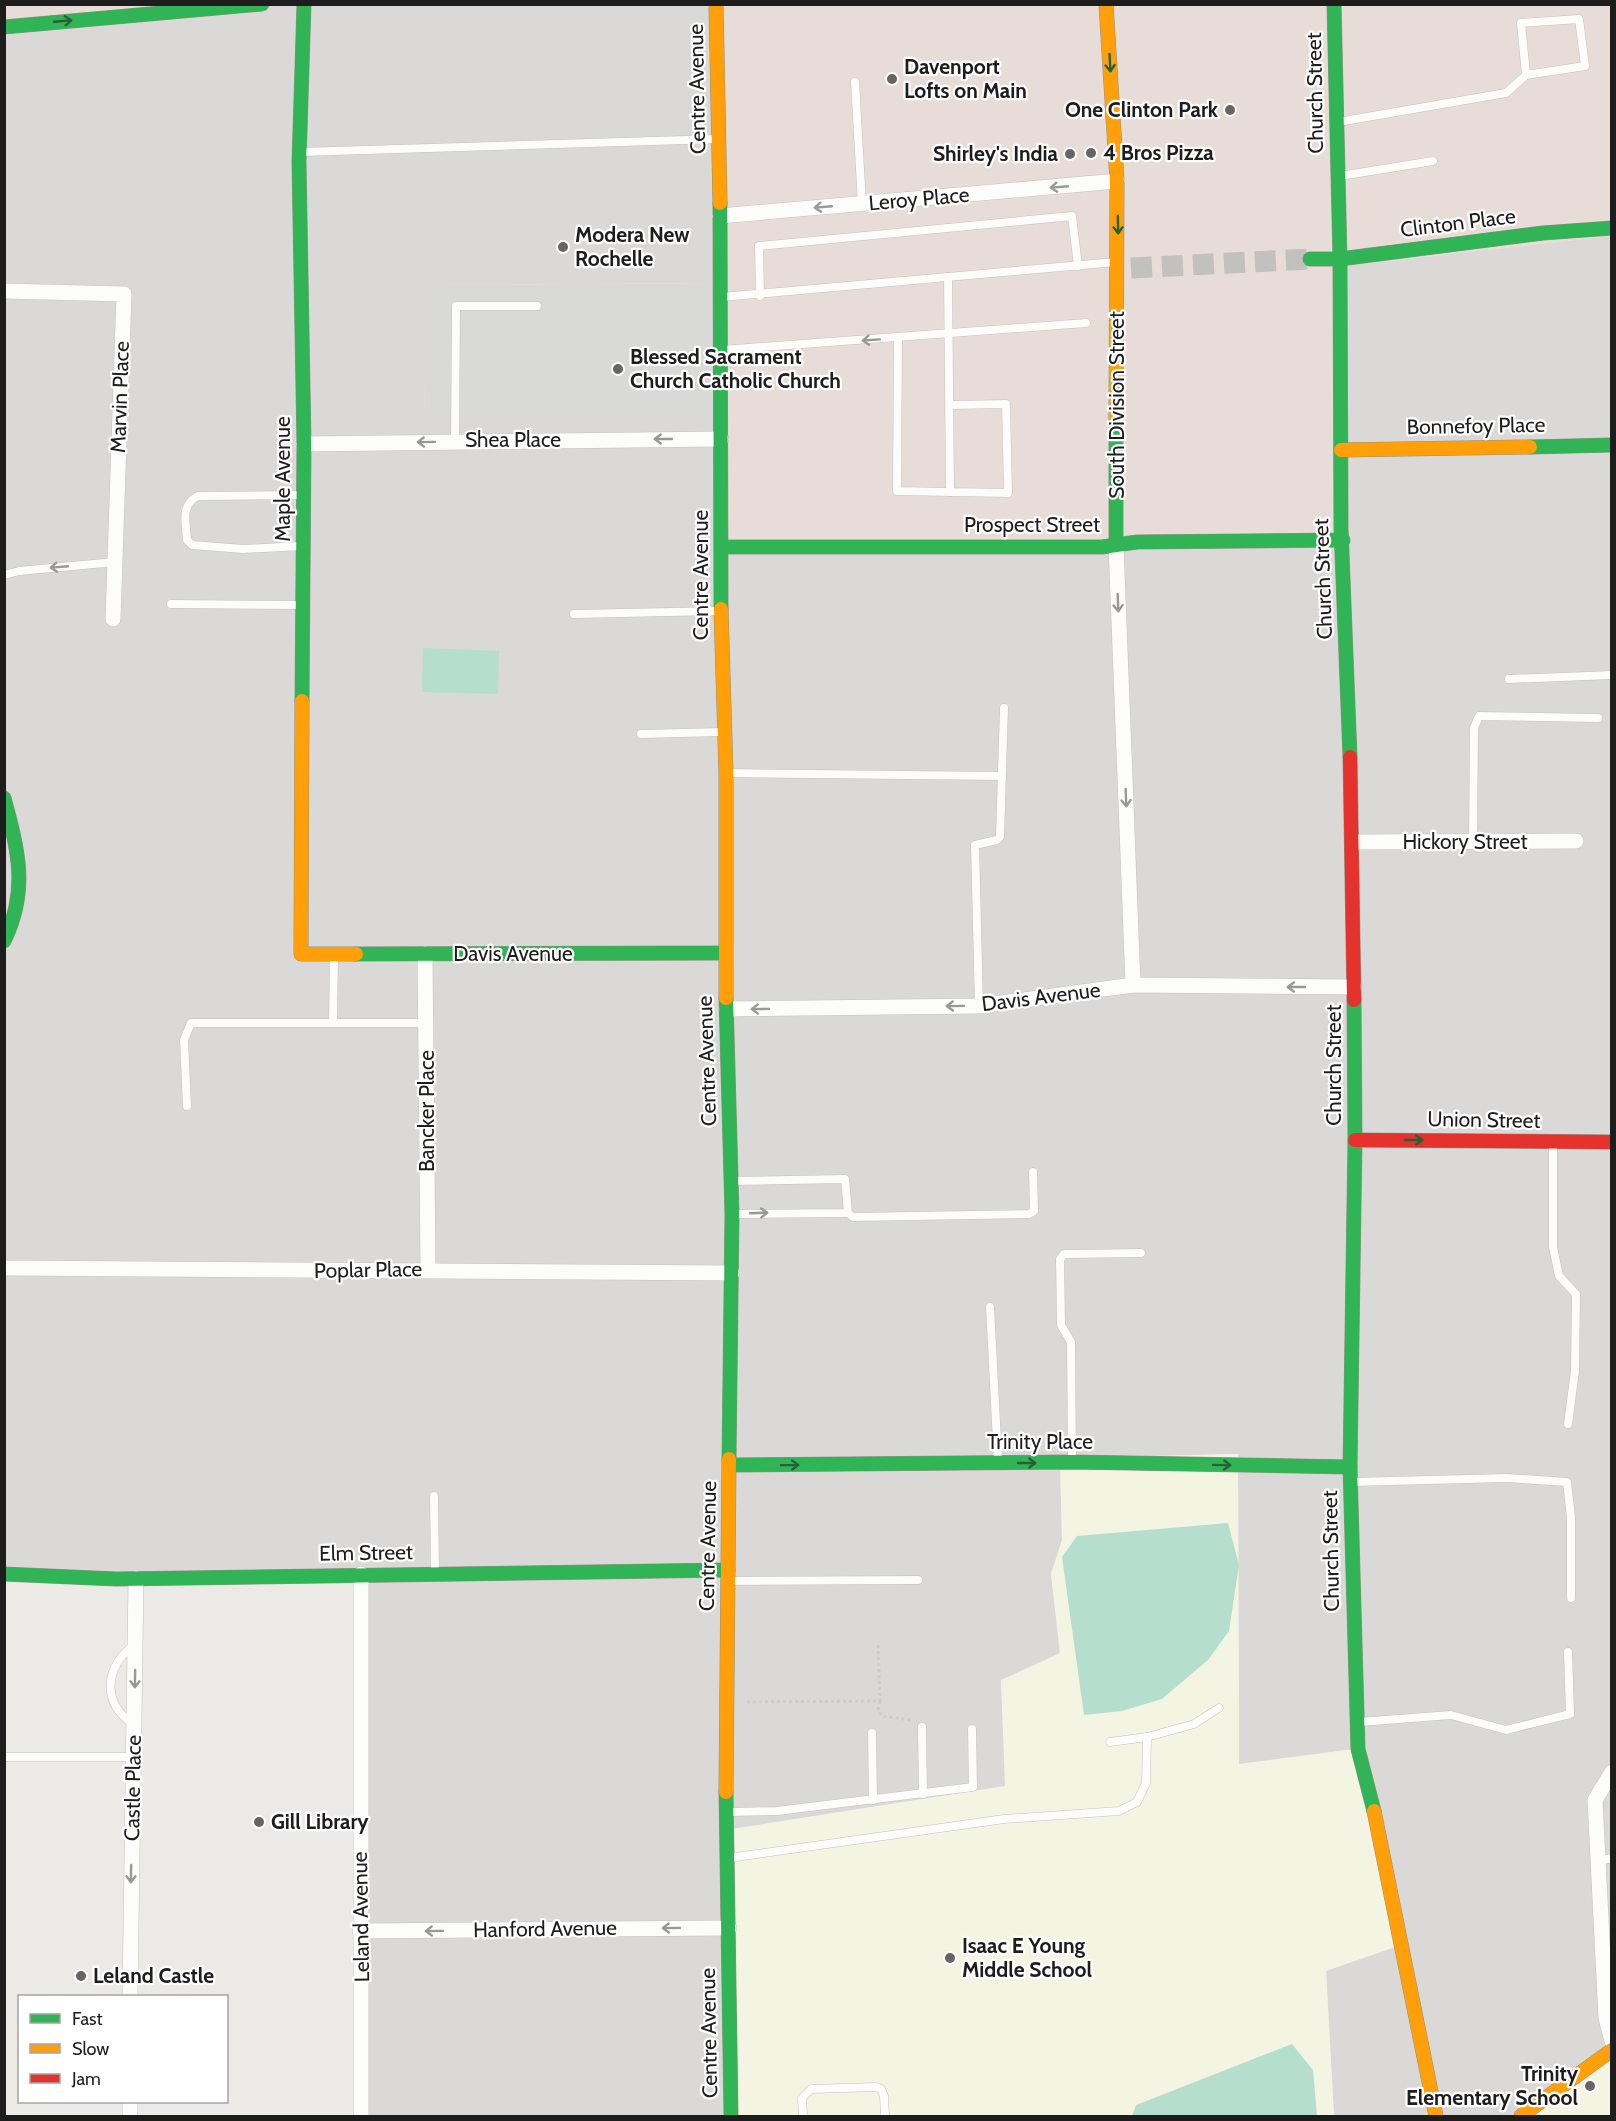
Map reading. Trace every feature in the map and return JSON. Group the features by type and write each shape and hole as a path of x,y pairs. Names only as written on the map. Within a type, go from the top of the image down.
{"street":[{"path":"4,27 121,10 262,4"},
{"name":"Maple Avenue","path":"301,954 304,444 300,153 304,4"},
{"name":"Centre Avenue","path":"716,4 721,297 721,611 726,773 725,954 732,1181 727,1702 731,2116"},
{"name":"South Division Street","path":"1106,4 1122,266 1116,545 1133,985"},
{"name":"Church Street","path":"1334,4 1343,540 1353,842 1355,1140 1350,1482 1358,1749 1370,1793 1436,2116"},
{"name":"Leroy Place","path":"720,216 1117,181"},
{"name":"Clinton Place","path":"1310,260 1543,233 1611,228"},
{"name":"Marvin Place","path":"4,291 124,294 113,619"},
{"name":"Shea Place","path":"304,444 721,439"},
{"name":"Bonnefoy Place","path":"1341,450 1611,445"},
{"name":"Prospect Street","path":"722,547 1102,547 1137,542 1343,540"},
{"path":"4,798 21,862 19,900 4,941"},
{"name":"Hickory Street","path":"1353,842 1576,842"},
{"name":"Davis Avenue","path":"301,954 725,954"},
{"name":"Bancker Place","path":"425,954 428,1269"},
{"name":"Davis Avenue","path":"727,1010 980,1006 1133,985 1354,987"},
{"name":"Union Street","path":"1355,1140 1611,1142"},
{"name":"Poplar Place","path":"4,1268 428,1269 732,1273"},
{"name":"Trinity Place","path":"731,1465 1072,1462 1350,1467"},
{"name":"Elm Street","path":"4,1574 136,1579 435,1573 728,1576"},
{"name":"Leland Avenue","path":"361,1574 361,2116"},
{"name":"Castle Place","path":"130,1995 136,1579"},
{"path":"1611,1772 1595,1800 1605,1859 1606,2018 1611,2041"},
{"name":"Hanford Avenue","path":"360,1931 729,1928"},
{"path":"1521,2116 1611,2050"}],"lane":[{"path":"1337,122 1506,93 1526,75 1585,66 1579,19 1521,23 1526,75"},
{"path":"855,82 862,204"},
{"path":"300,153 719,139"},
{"path":"1338,176 1433,162"},
{"path":"760,296 759,246 1072,216 1078,266"},
{"path":"721,297 760,296 1078,266 1122,266"},
{"path":"948,277 951,405 950,492"},
{"path":"455,441 456,306 537,306"},
{"path":"721,350 1086,323"},
{"path":"898,338 897,491 1008,493 1006,404 951,405"},
{"path":"304,495 198,496 189,500 186,507 187,540 192,544 243,549 304,546"},
{"path":"4,575 19,571 115,562"},
{"path":"171,604 303,604"},
{"path":"574,614 721,611"},
{"path":"1509,679 1611,675"},
{"path":"980,1006 975,845 997,840 1000,837 1004,708"},
{"path":"1473,842 1474,728 1479,716 1598,718"},
{"path":"641,734 725,732"},
{"path":"726,773 1002,776"},
{"path":"333,1021 334,954"},
{"path":"187,1106 184,1040 191,1023 333,1021 426,1023"},
{"path":"1553,1141 1553,1247 1559,1276 1576,1294 1575,1371 1568,1424"},
{"path":"732,1214 848,1213 853,1217 1029,1214 1034,1211 1033,1172"},
{"path":"732,1181 845,1179 848,1213"},
{"path":"1072,1462 1071,1342 1061,1325 1060,1259 1064,1254 1141,1253"},
{"path":"990,1307 998,1463"},
{"path":"1350,1482 1507,1478 1567,1482 1571,1517 1571,1598"},
{"path":"434,1497 435,1573"},
{"path":"728,1576 918,1580"},
{"path":"134,1725 117,1707 110,1689 110,1677 122,1654 135,1644"},
{"path":"1357,1723 1451,1715 1506,1730 1570,1714 1568,1652"},
{"path":"1110,1743 1146,1737 1194,1724 1219,1708"},
{"path":"922,1727 923,1794"},
{"path":"727,1812 777,1811 973,1787 972,1730"},
{"path":"872,1733 873,1800"},
{"path":"728,1858 1004,1819 1119,1811 1137,1802 1146,1783 1146,1737"},
{"path":"4,1757 133,1757"},
{"path":"802,2116 802,2098 811,2089 876,2087 884,2096 885,2116"}],"path":[{"path":"878,1643 880,1701 878,1710 882,1716 914,1720 922,1727"},
{"path":"727,1702 880,1701"}],"shaded area":[{"path":"234,4 722,5 725,283 422,285 425,413 1345,266 1611,236 1611,2055 1524,2116 1334,2116 1326,1971 1362,1748 1239,1764 1238,1454 1060,1459 1062,1540 1051,1574 1060,1653 1001,1681 1006,1786 726,1830 734,2116 363,2116 365,1577 5,1572 4,24"},
{"path":"5,5 234,5 5,24"},
{"path":"722,5 1611,5 1611,236 1345,266 1337,546 728,552"},
{"path":"725,283 726,416 425,413 421,285"},
{"path":"1238,1454 1239,1764 1363,1748 1401,1945 1326,1971 1334,2116 734,2116 726,1830 1005,1786 1001,1680 1060,1653 1051,1574 1062,1540 1060,1458"},
{"name":"Trinity Elementary School","path":"1611,2055 1611,2116 1524,2116"}],"green space":[{"path":"423,648 499,651 498,694 422,692"},
{"path":"1228,1523 1239,1565 1229,1631 1208,1660 1162,1699 1122,1711 1084,1715 1062,1557 1077,1536"},
{"path":"1292,2044 1313,2070 1317,2116 1132,2116 1136,2105"}],"tunnel":[{"path":"1131,268 1310,259"}],"traffic: fast":[{"path":"4,27 262,4"},
{"path":"302,701 304,444 299,162 304,4"},
{"path":"1334,4 1340,259 1341,528 1350,757"},
{"path":"720,203 721,609"},
{"path":"1310,259 1340,259 1543,233 1612,228"},
{"path":"1116,421 1116,545"},
{"path":"1530,447 1612,445"},
{"path":"722,547 1102,547 1137,542 1343,540"},
{"path":"4,798 19,870 17,904 4,941"},
{"path":"356,954 725,953"},
{"path":"726,998 732,1214 729,1459"},
{"path":"1354,1000 1355,1140 1350,1467 1358,1749 1374,1811"},
{"path":"731,1465 1072,1462 1350,1467"},
{"path":"4,1574 116,1579 728,1570"},
{"path":"726,1792 731,2116"}],"traffic: slow":[{"path":"716,4 720,203"},
{"path":"1106,4 1117,181 1116,421"},
{"path":"1341,450 1530,447"},
{"path":"721,609 726,773 726,998"},
{"path":"302,701 301,954 356,954"},
{"path":"726,1792 729,1459"},
{"path":"1374,1811 1436,2116"},
{"path":"1521,2116 1612,2050"}],"traffic: jam":[{"path":"1350,757 1354,1000"},
{"path":"1355,1140 1612,1142"}],"place":[{"name":"Davenport Lofts on Main","path":"892,79"},
{"name":"One Clinton Park","path":"1230,110"},
{"name":"4 Bros Pizza","path":"1091,153"},
{"name":"Shirley's India","path":"1070,154"},
{"name":"Modera New Rochelle","path":"563,247"},
{"name":"Blessed Sacrament Church Catholic Church","path":"618,369"},
{"name":"Gill Library","path":"259,1822"},
{"name":"Isaac E Young Middle School","path":"950,1958"},
{"name":"Leland Castle","path":"81,1976"},
{"name":"Trinity Elementary School","path":"1590,2086"}]}
